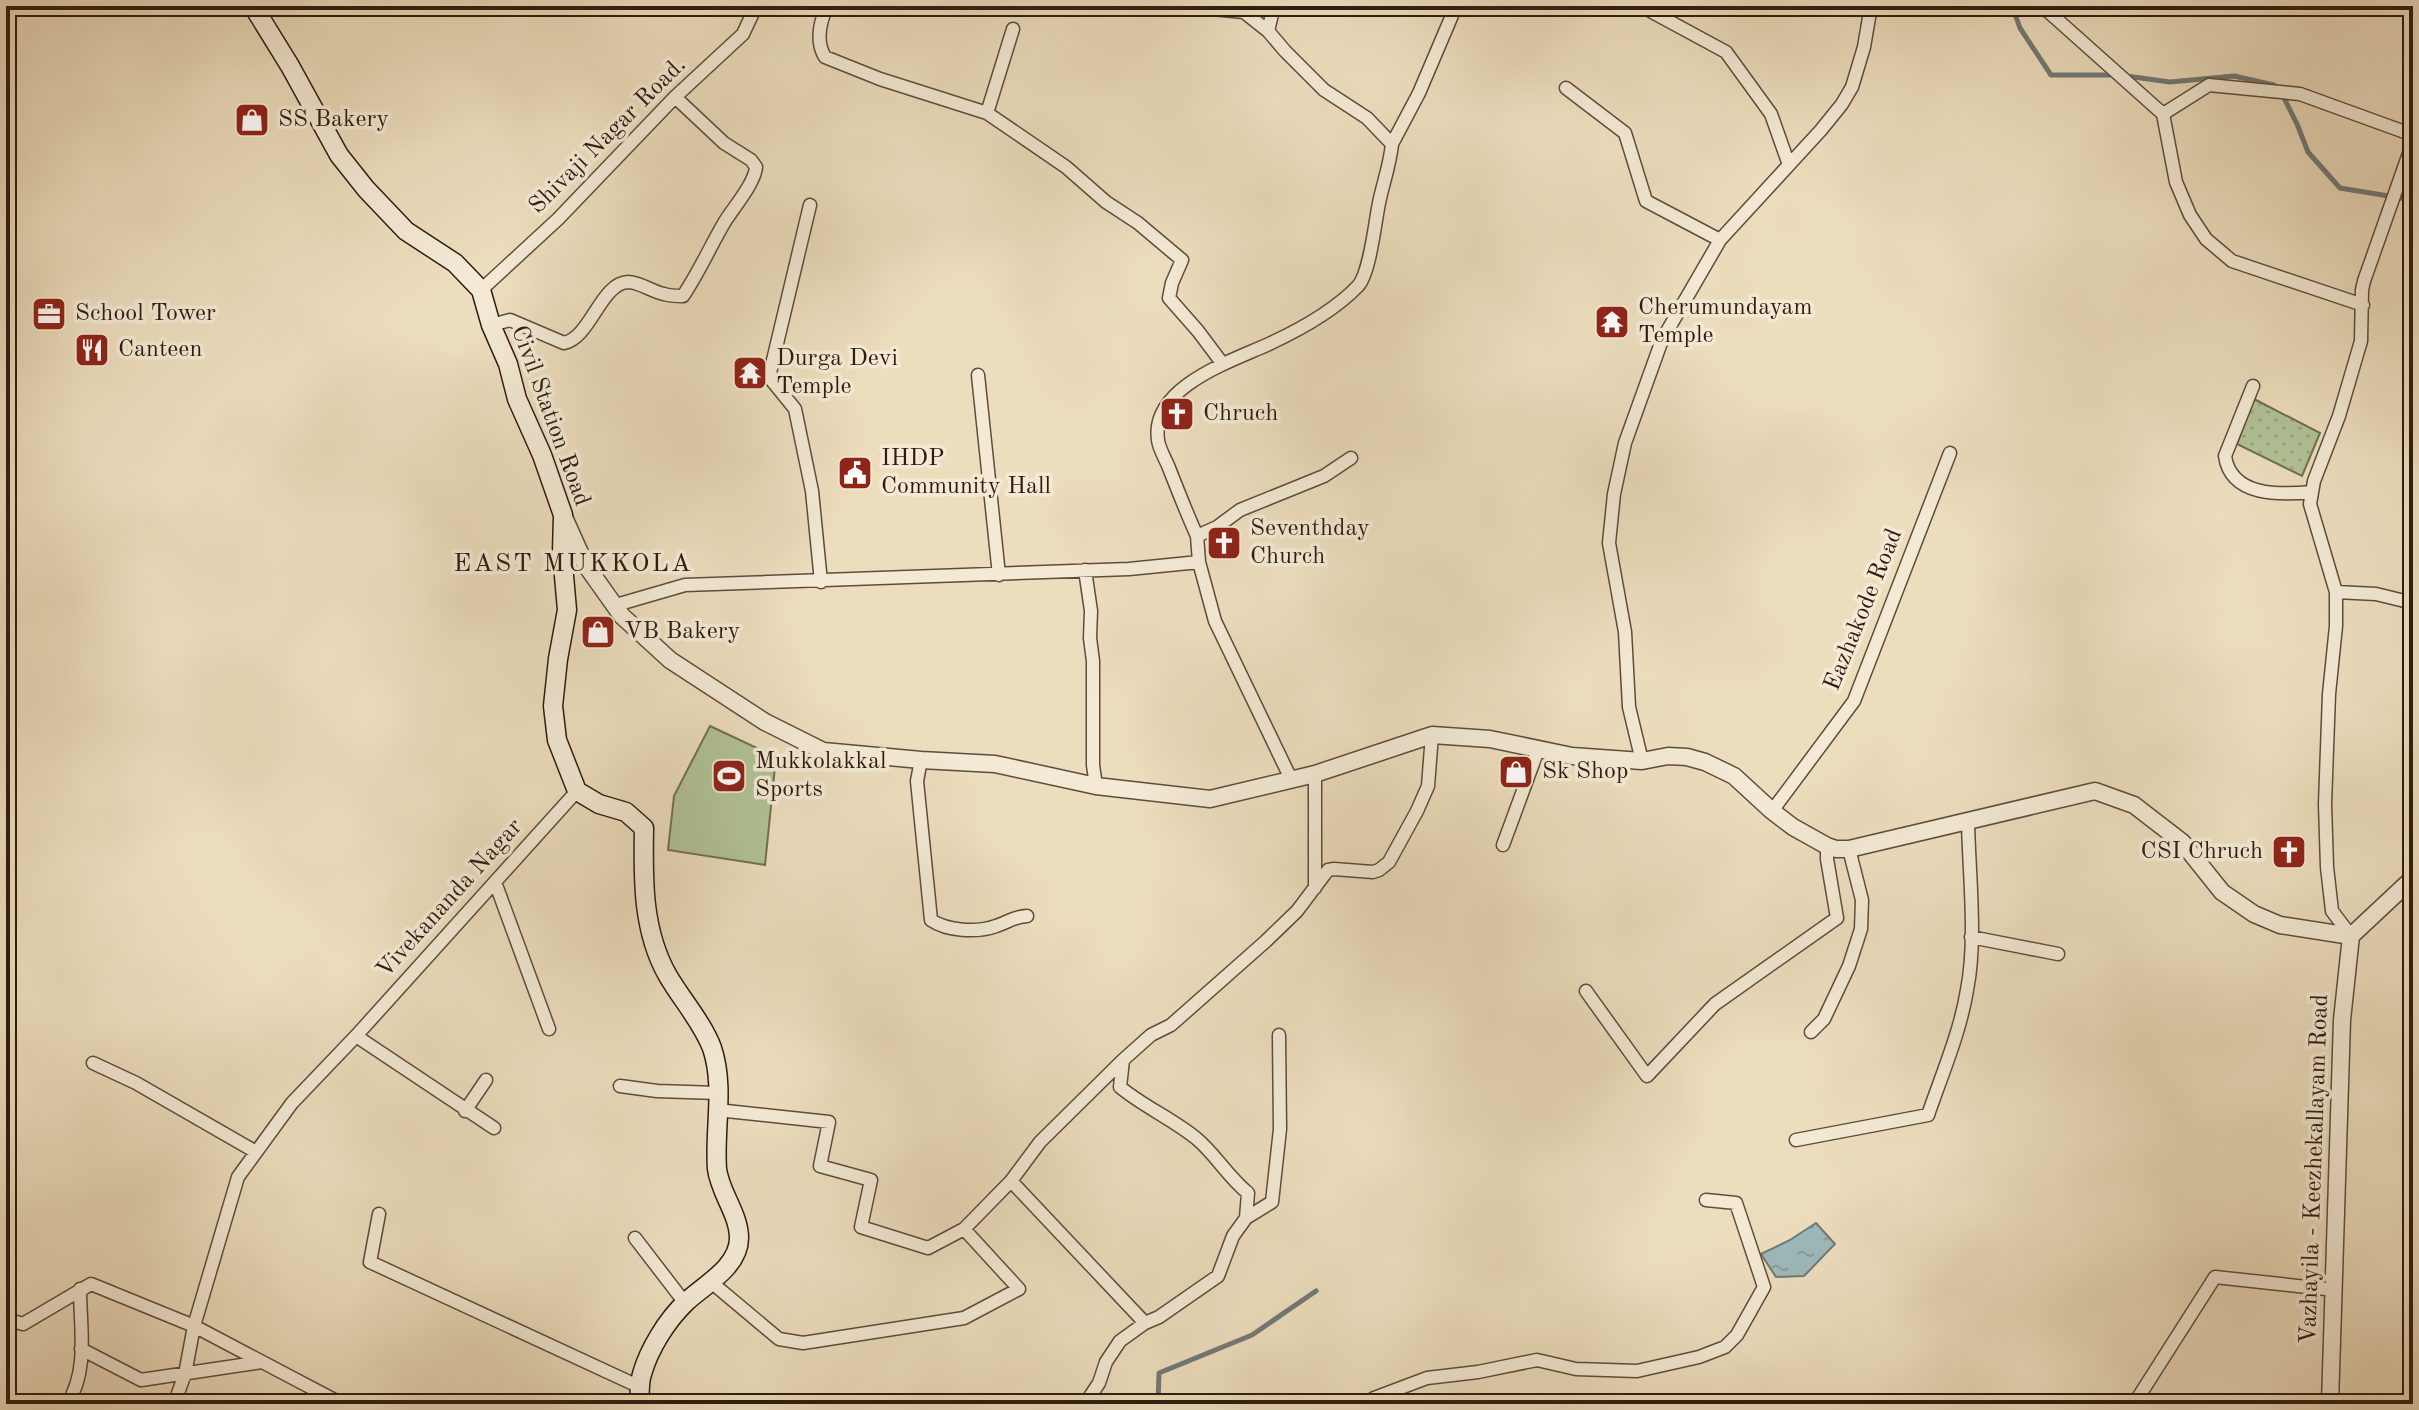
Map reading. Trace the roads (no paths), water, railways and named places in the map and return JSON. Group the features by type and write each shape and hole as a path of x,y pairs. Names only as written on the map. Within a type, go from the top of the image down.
{"main road":[{"name":"Civil Station Road","path":"253,6 339,155 366,189 406,231 455,263 481,290 491,325 508,364 517,399 555,487 563,515 562,553 567,610 553,706 557,740 577,791"},
{"path":"577,791 599,804 626,812 644,828 645,907 651,936 666,973 712,1048 719,1084 717,1171 739,1239 735,1253 711,1282 685,1303 655,1344 641,1375 640,1395"}],"street":[{"name":"Shivaji Nagar Road.","path":"481,290 558,219 675,97 743,34 756,6"},
{"path":"827,6 820,23 820,49 825,57 880,79 987,113 1066,167 1182,260 1169,298 1222,363"},
{"path":"1179,6 1244,12 1268,31 1324,90 1367,118 1392,144"},
{"path":"1268,31 1274,6"},
{"path":"1291,779 1215,621 1199,562 1197,536 1158,440 1160,417 1174,397 1200,376 1302,326 1333,307 1361,283 1391,161 1392,144 1419,93 1456,6"},
{"path":"1641,6 1726,52 1771,114 1789,165"},
{"path":"1642,761 1629,707 1625,632 1609,543 1614,494 1625,443 1662,340 1720,240 1821,130 1852,87 1864,47 1871,6"},
{"path":"2042,6 2163,114 2176,182 2190,215 2206,239 2232,261 2363,305"},
{"path":"987,113 1013,29"},
{"path":"2163,114 2209,85 2300,94 2413,135"},
{"path":"1566,88 1625,133 1646,201 1720,240"},
{"path":"491,325 510,320 564,343 577,337 605,298 620,284 630,282 663,294 683,296 702,269 756,167 751,160 724,143 675,97"},
{"path":"2351,936 2332,911 2327,867 2325,804 2329,694 2336,641 2336,592 2310,504 2361,341 2364,281 2413,142"},
{"path":"810,205 769,377 795,409 812,491 821,582"},
{"path":"978,375 999,575"},
{"path":"2253,386 2225,456 2226,467 2244,485 2261,492 2284,495 2312,492"},
{"name":"Eazhakode Road","path":"1772,811 1854,701 1950,453"},
{"path":"1197,536 1217,527 1240,510 1324,476 1351,458"},
{"path":"563,515 585,564 622,616 670,660 765,722 823,751 995,764 1096,786 1210,799 1315,774 1432,735 1490,739 1572,756 1642,761 1668,756 1687,757 1734,776 1793,827 1836,849 1849,849 2095,791 2134,805 2182,842 2222,892 2254,914 2280,925 2351,936"},
{"path":"616,605 685,585 999,575 1129,569 1199,562"},
{"path":"1085,570 1091,611 1096,786"},
{"path":"2336,592 2376,594 2413,603"},
{"path":"620,1086 829,1122 820,1166 871,1180 861,1227 928,1248 964,1229 1011,1181 1040,1142 1136,1047 1171,1025 1221,983 1297,911 1328,870 1373,872 1389,862 1428,786 1432,735"},
{"path":"1503,845 1538,750"},
{"path":"921,760 917,781 931,920 940,926 964,930 994,927 1013,917 1027,916"},
{"path":"1315,774 1315,888"},
{"name":"Vivekananda Nagar","path":"174,1404 185,1374 194,1326 238,1177 292,1103 577,791"},
{"path":"1796,1140 1928,1115 1968,989 1971,937 1968,822"},
{"path":"1586,991 1647,1076 1715,1004 1837,918 1827,846"},
{"path":"1811,1032 1824,1019 1849,966 1861,929 1862,900 1849,849"},
{"path":"2351,936 2413,878"},
{"path":"495,882 549,1029"},
{"name":"Vazhayila - Keezhekallayam Road","path":"2330,1404 2342,1020 2351,936"},
{"path":"1971,937 2058,954"},
{"path":"1085,1404 1120,1341 1218,1276 1233,1236 1246,1218 1272,1202 1280,1129 1279,1035"},
{"path":"356,1036 494,1128"},
{"path":"1123,1060 1120,1087 1137,1102 1198,1140 1248,1193 1246,1218"},
{"path":"93,1063 136,1083 256,1152"},
{"path":"465,1111 486,1080"},
{"path":"1011,1181 1145,1323"},
{"path":"1367,1404 1374,1398 1427,1378 1537,1360 1576,1369 1637,1371 1699,1357 1725,1347 1737,1335 1764,1287 1736,1203 1706,1200"},
{"path":"379,1214 370,1262 640,1395"},
{"path":"711,1282 779,1339 803,1343 964,1318 1019,1289 964,1229"},
{"path":"635,1238 685,1303"},
{"path":"2134,1404 2215,1277 2335,1290"},
{"path":"6,1319 23,1324 91,1284 194,1326 342,1404"},
{"path":"67,1404 82,1366 80,1289"},
{"path":"81,1349 141,1380 262,1361"}],"water":[{"path":"1816,1223 1835,1244 1804,1276 1776,1277 1761,1254"}],"waterway":[{"path":"2012,6 2020,28 2051,75 2119,75 2170,82 2234,76 2274,85 2281,92 2308,152 2340,188 2413,200"},
{"path":"1158,1404 1159,1373 1252,1335 1316,1291"}],"place":[{"name":"SS Bakery","path":"252,120"},
{"name":"School Tower","path":"49,314"},
{"name":"Cherumundayam Temple","path":"1612,322"},
{"name":"Canteen","path":"92,350"},
{"name":"Durga Devi Temple","path":"750,373"},
{"name":"Chruch","path":"1177,414"},
{"name":"IHDP Community Hall","path":"855,473"},
{"name":"Seventhday Church","path":"1224,543"},
{"name":"VB Bakery","path":"598,632"},
{"name":"Sk Shop","path":"1516,772"},
{"name":"Mukkolakkal Sports","path":"729,776"},
{"name":"CSI Chruch","path":"2289,852"}],"district":[{"name":"EAST MUKKOLA","path":"573,564"}]}
